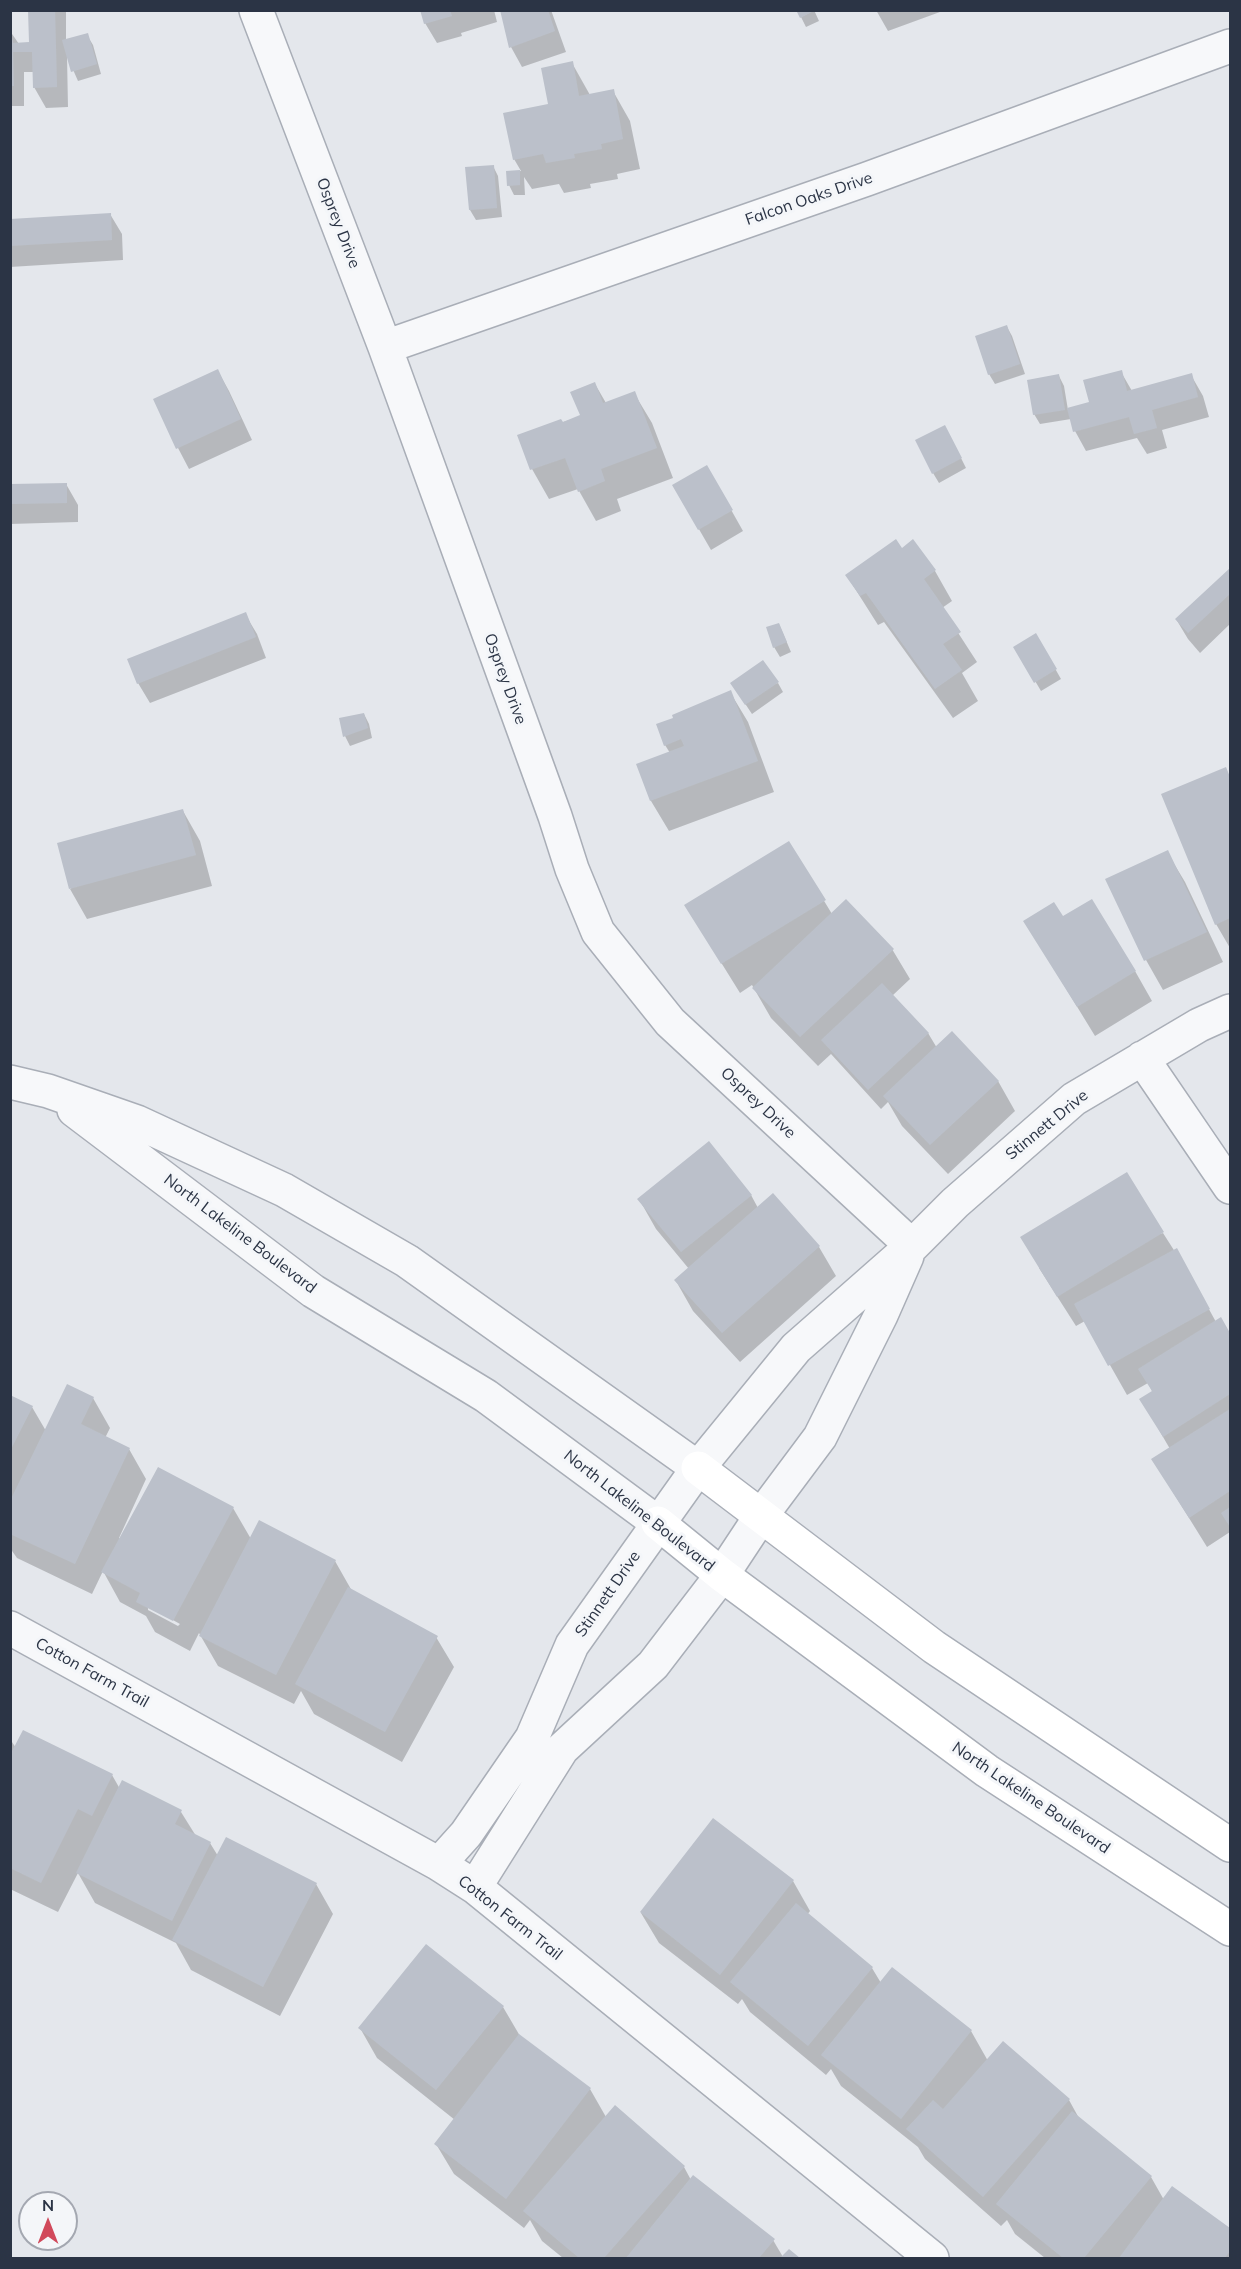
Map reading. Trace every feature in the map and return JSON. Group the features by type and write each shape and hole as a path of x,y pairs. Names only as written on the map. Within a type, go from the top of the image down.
{"main road":[{"name":"North Lakeline Boulevard","path":"698,1468 934,1647 1230,1845"},
{"name":"North Lakeline Boulevard","path":"658,1523 722,1575 987,1772 1230,1929"}],"street":[{"name":"Osprey Drive","path":"256,10 385,347 572,869 597,932 670,1022 912,1246"},
{"name":"Falcon Oaks Drive","path":"385,347 867,179 1230,46"},
{"name":"Stinnett Drive","path":"439,1864 466,1834 532,1738 572,1645 698,1468 796,1348 912,1246 955,1203 1074,1099 1198,1025 1230,1011"},
{"path":"1142,1058 1230,1187"},
{"name":"North Lakeline Boulevard","path":"10,1082 48,1091 137,1122 284,1190 407,1261 698,1468"},
{"name":"North Lakeline Boulevard","path":"48,1091 313,1291 486,1396 658,1523"},
{"name":"Stinnett Drive","path":"476,1887 562,1749 652,1665 722,1575 761,1516 820,1437 881,1315 912,1246"},
{"name":"Cotton Farm Trail","path":"10,1628 439,1864 476,1887 932,2259"}],"building":[{"path":"28,10 55,10 57,87 33,88 32,52 13,52 14,86 10,86 10,38 13,43 29,42"},
{"path":"420,10 450,10 452,16 424,24"},
{"path":"500,10 548,10 555,31 509,48"},
{"path":"796,10 816,10 800,18"},
{"path":"88,33 97,64 71,72 62,40"},
{"path":"573,61 579,96 614,89 623,139 601,144 602,149 574,154 575,158 546,163 543,154 513,160 503,113 548,104 541,68"},
{"path":"494,165 497,208 469,210 465,167"},
{"path":"520,170 520,185 507,186 506,171"},
{"path":"111,213 112,240 10,246 10,219"},
{"path":"1007,325 1020,364 988,375 975,336"},
{"path":"218,369 241,419 176,449 153,399"},
{"path":"1122,370 1127,391 1192,373 1198,397 1152,410 1157,428 1134,434 1129,417 1073,432 1067,408 1089,402 1083,380"},
{"path":"1059,374 1065,410 1033,415 1027,380"},
{"path":"595,382 603,403 635,391 657,448 601,469 605,481 578,492 565,458 530,470 517,435 561,419 563,422 580,415 570,392"},
{"path":"945,425 962,458 932,474 915,440"},
{"path":"707,465 733,510 698,530 672,485"},
{"path":"67,483 67,503 10,504 10,484"},
{"path":"896,539 902,548 913,539 936,570 924,579 961,632 943,644 962,670 935,689 866,593 860,596 845,575"},
{"path":"1230,568 1230,594 1188,633 1175,619"},
{"path":"246,612 256,637 137,684 127,659"},
{"path":"779,623 787,642 773,648 766,627"},
{"path":"1036,633 1057,669 1034,683 1013,647"},
{"path":"763,660 779,682 745,705 730,683"},
{"path":"731,690 758,761 650,801 636,764 684,746 681,739 664,746 656,724"},
{"path":"364,713 368,728 343,737 339,718"},
{"path":"1226,767 1230,777 1230,918 1215,925 1161,794"},
{"path":"183,809 196,855 69,889 57,843"},
{"path":"789,841 826,900 721,964 684,905"},
{"path":"1168,850 1207,932 1144,961 1105,879"},
{"path":"846,899 894,949 800,1037 752,988"},
{"path":"1092,899 1136,971 1077,1007 1023,921 1054,902 1063,916"},
{"path":"882,983 929,1033 868,1090 821,1040"},
{"path":"952,1031 999,1081 930,1145 883,1096"},
{"path":"709,1141 752,1195 681,1252 637,1199"},
{"path":"1127,1172 1164,1232 1057,1297 1020,1237"},
{"path":"773,1193 820,1246 722,1333 674,1280"},
{"path":"1177,1248 1210,1309 1108,1366 1074,1304"},
{"path":"1221,1317 1230,1333 1230,1394 1163,1437 1139,1399 1152,1391 1138,1369"},
{"path":"67,1384 94,1397 81,1424 130,1448 75,1564 10,1534 10,1501"},
{"path":"10,1395 33,1406 10,1451"},
{"path":"1230,1409 1230,1491 1189,1518 1151,1459"},
{"path":"158,1467 234,1507 173,1621 136,1602 140,1593 101,1572"},
{"path":"1230,1507 1230,1527 1221,1513"},
{"path":"259,1520 336,1560 276,1675 199,1636"},
{"path":"348,1587 438,1636 385,1732 295,1684"},
{"path":"23,1730 113,1774 92,1816 78,1809 41,1883 10,1868 10,1755"},
{"path":"122,1780 182,1810 175,1824 211,1842 172,1921 76,1873"},
{"path":"713,1818 794,1880 720,1975 640,1912"},
{"path":"226,1837 317,1883 263,1987 172,1940"},
{"path":"796,1903 873,1967 808,2046 730,1982"},
{"path":"426,1944 504,2006 436,2090 358,2028"},
{"path":"892,1967 972,2030 901,2119 821,2055"},
{"path":"519,2034 591,2088 506,2199 434,2144"},
{"path":"1003,2041 1070,2099 983,2197 906,2129 933,2100 943,2109"},
{"path":"615,2105 685,2166 604,2258 579,2258 523,2211"},
{"path":"1072,2111 1152,2176 1084,2258 1063,2258 996,2204"},
{"path":"693,2175 775,2239 759,2258 626,2258"},
{"path":"1172,2186 1230,2228 1230,2251 1225,2258 1119,2258"},
{"path":"789,2249 800,2258 780,2258"}]}
